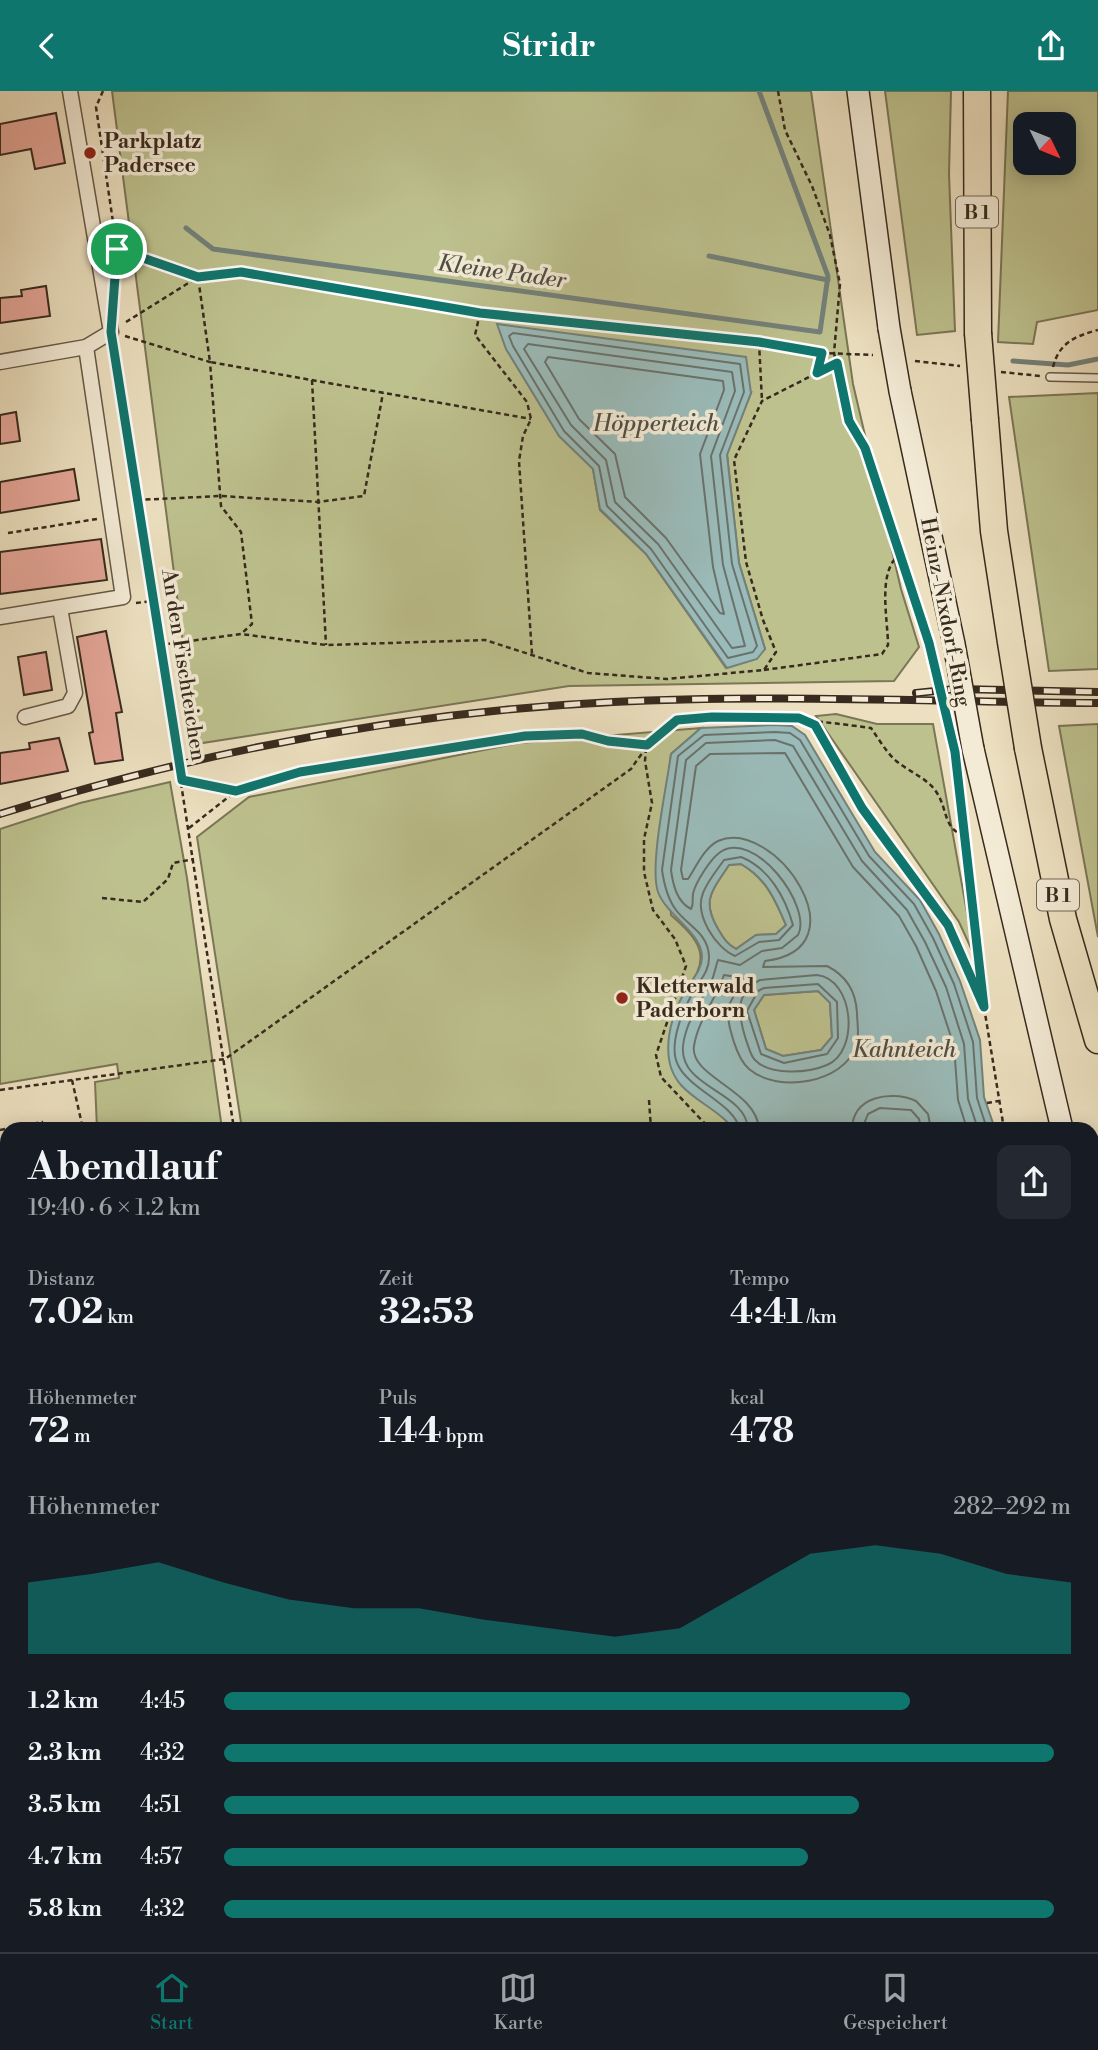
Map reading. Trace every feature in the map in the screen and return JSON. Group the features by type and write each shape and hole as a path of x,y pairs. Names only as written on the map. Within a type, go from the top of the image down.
{"highway":[{"name":"B 1","path":"977,91 978,333 994,531 1028,748 1063,919 1098,1040"}],"main road":[{"name":"Heinz-Nixdorf-Ring","path":"858,91 889,328 900,391 954,644 973,749 1060,1122"}],"street":[{"path":"0,362 86,347 111,332 70,91"},
{"path":"0,617 123,597 86,347"},
{"path":"25,717 68,706 75,693 60,608"}],"lane":[{"path":"1050,377 1098,378"}],"path":[{"path":"103,91 96,107 117,249 116,263"},
{"path":"778,91 785,130 812,187 830,235 840,284 834,353 849,421 865,448 929,643 949,728"},
{"path":"117,249 198,277"},
{"path":"111,332 198,277 241,272 480,313 759,342 822,353 852,353"},
{"path":"198,277 210,362 221,506 241,532 253,624 242,634"},
{"path":"480,313 475,335 527,402 531,419 523,436 519,461 532,654"},
{"path":"1057,352 1065,343 1098,330"},
{"path":"111,332 210,362 531,419"},
{"name":"An den Fischteichen","path":"111,332 233,1122"},
{"path":"759,342 762,401 734,460 746,562 763,620 776,652 764,670"},
{"path":"817,373 822,353"},
{"path":"916,361 944,364"},
{"path":"762,401 837,363"},
{"path":"1013,373 1050,377"},
{"path":"312,380 326,645"},
{"path":"137,500 221,496 318,502 364,496 383,393"},
{"path":"8,533 111,516"},
{"path":"160,645 242,634 326,645 485,640 588,673 667,679 764,670 882,654 888,645 887,574 891,561 899,555"},
{"path":"0,1090 225,1059 631,769 647,745 677,720 712,717 799,718 871,728 896,760 927,781 938,795 949,825 956,833 966,836"},
{"path":"799,718 815,725 862,808 948,925 984,1007"},
{"path":"189,829 209,810 236,791 300,772 525,736 582,734 608,741 647,745"},
{"path":"647,745 645,761 652,803 644,839 644,872 653,910 675,939 686,966 656,1055 661,1077 703,1122"},
{"path":"956,764 984,1007 1003,1122"},
{"path":"182,780 236,791"},
{"path":"103,898 144,902 168,879 173,863 194,859"},
{"path":"72,1080 81,1122"},
{"path":"649,1100 651,1122"},
{"path":"987,1103 999,1101"}],"green space":[{"path":"112,91 811,91 853,384 901,589 919,647 894,681 569,686 196,744","holes":["751,393 727,454 739,563 765,649 726,668 646,554 600,510 593,469"]},
{"path":"885,91 951,91 949,174 955,331 917,335"},
{"path":"1008,91 1098,91 1098,310 1037,322 1033,344 998,342"},
{"path":"1098,393 1098,669 1049,671 1009,397"},
{"path":"836,714 877,724 933,724 975,957 959,922 816,716"},
{"path":"1098,724 1098,937 1059,726"},
{"path":"701,728 671,754 665,806 671,915 689,932 701,958 695,978 686,989 681,1085 715,1109 727,1122 241,1122 197,837 249,797 519,743"},
{"path":"170,782 187,878 221,1122 97,1122 95,1082 119,1078 117,1064 0,1084 0,829 80,803"},
{"path":"741,864 769,890 786,925 776,934 756,935 736,949 718,929 710,903 714,889 729,865"},
{"path":"818,991 830,1002 832,1037 821,1050 783,1056 766,1049 754,1010 764,995"}],"water":[{"name":"Höpperteich","path":"497,324 746,357 751,393 727,455 739,563 765,649 757,659 727,668 646,554 600,509 593,469 559,436 506,349"},
{"name":"Kahnteich","path":"792,726 805,735 875,852 920,900 939,934 960,981 980,1040 984,1097 993,1122 727,1122 681,1085 670,1063 669,1037 675,1012 699,970 702,957 696,940 662,901 656,880 660,825 671,754 701,728","holes":["741,864 750,870 774,898 786,925 776,934 756,935 736,949 726,941 713,919 710,910 711,896 729,865","818,991 830,1003 832,1037 821,1050 783,1056 766,1049 754,1010 764,995"]}],"building":[{"path":"56,113 65,163 35,169 31,149 0,155 0,124"},
{"path":"46,286 50,316 0,323 0,298 22,296 21,290"},
{"path":"16,412 20,441 0,444 0,415"},
{"path":"74,469 79,500 0,513 0,482"},
{"path":"101,539 107,580 0,594 0,552"},
{"path":"106,631 122,712 116,713 123,760 95,764 89,733 93,732 77,637"},
{"path":"46,652 52,690 24,695 18,657"},
{"path":"59,738 68,771 0,784 0,753 30,749 29,743"}],"waterway":[{"name":"Kleine Pader","path":"186,228 213,249 820,332 828,276 759,91"},
{"path":"709,256 828,280"},
{"name":"Kleine Pader","path":"1013,361 1068,365 1098,359"}],"railway":[{"path":"916,693 955,689 1098,692"},
{"path":"0,814 150,772 226,754 380,725 535,707 673,700 795,699 1098,703"}],"place":[{"name":"Parkplatz Padersee","path":"90,153"},
{"name":"Kletterwald Paderborn","path":"622,998"}],"route":[{"path":"117,249 198,277 241,272 480,313 759,342 822,353 817,373 837,363 849,421 865,448 929,643 955,752 984,1007 948,925 862,808 815,725 799,718 712,717 677,720 647,745 608,741 582,734 525,736 300,772 236,791 182,780 111,332 117,249"}]}
